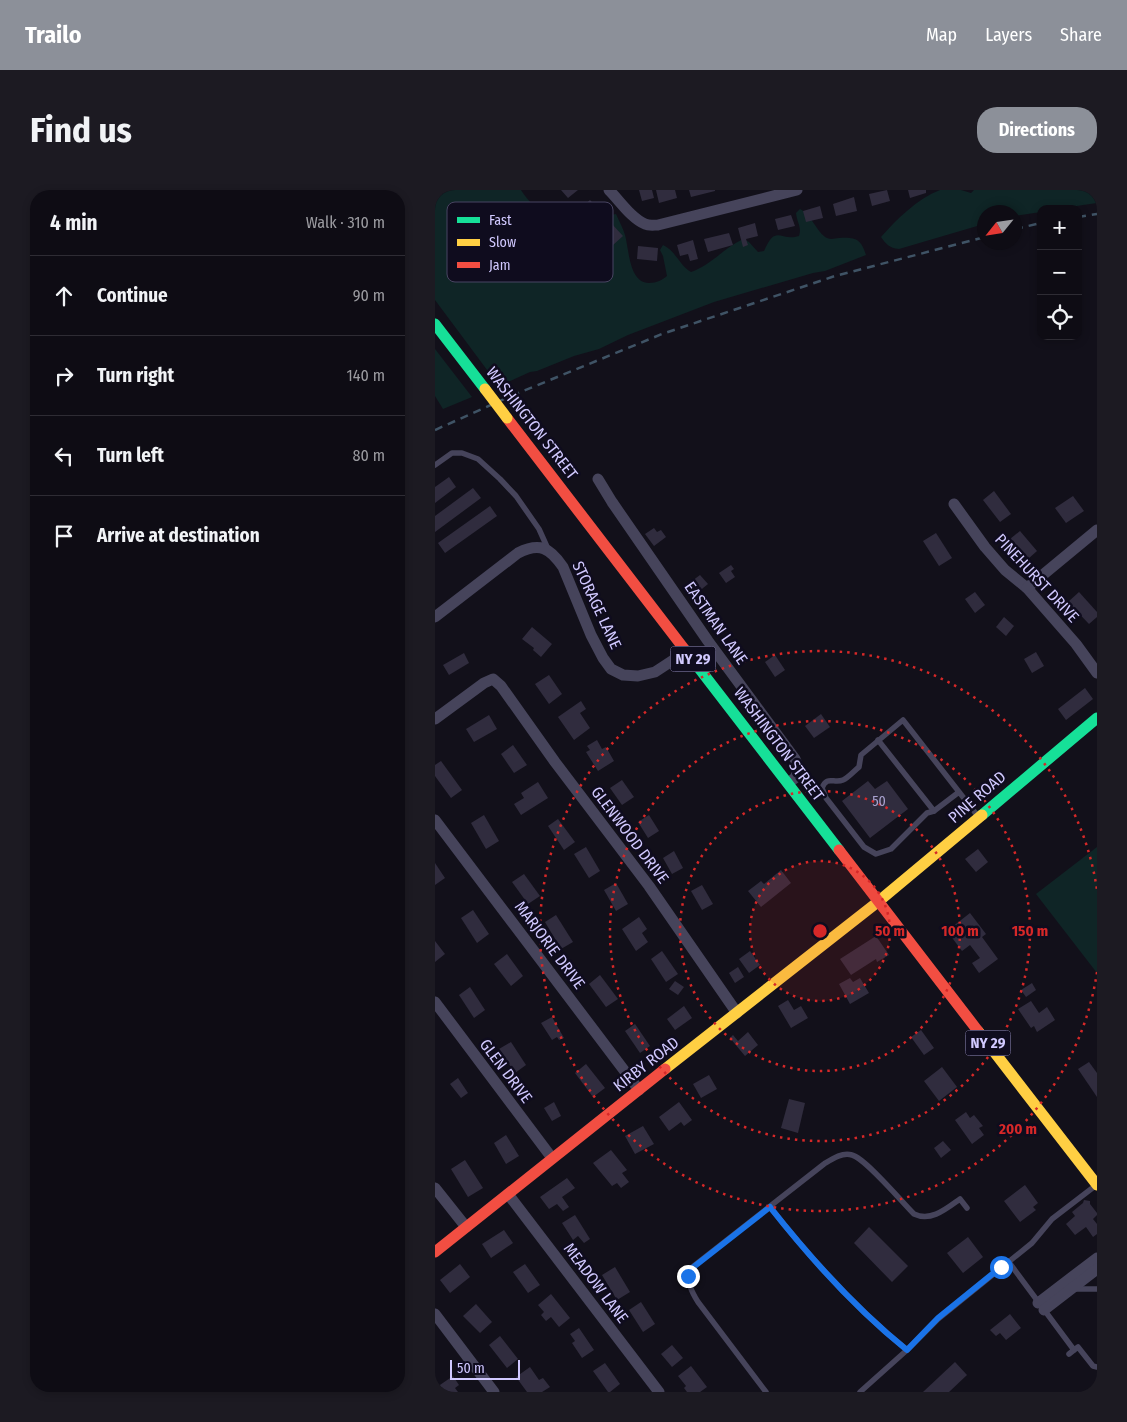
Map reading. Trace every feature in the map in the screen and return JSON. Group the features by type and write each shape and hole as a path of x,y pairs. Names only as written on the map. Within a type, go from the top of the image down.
{"main road":[{"name":"WASHINGTON STREET","path":"435,324 1097,1185"},
{"name":"PINE ROAD","path":"879,901 1097,718"},
{"name":"KIRBY ROAD","path":"435,1252 879,901"}],"street":[{"path":"609,190 639,220 647,225 658,226 797,190"},
{"name":"EASTMAN LANE","path":"598,479 708,641 795,759 799,769 795,778 788,783"},
{"name":"PINEHURST DRIVE","path":"954,504 985,547 1005,570 1027,588 1097,673"},
{"path":"1027,588 1097,530"},
{"name":"STORAGE LANE","path":"435,617 519,552 539,546 557,558 563,567 591,635 611,669 623,675 638,676 655,672 687,652"},
{"name":"GLENWOOD DRIVE","path":"435,719 484,683 493,679 501,686 555,762 649,886 737,1013"},
{"name":"MARJORIE DRIVE","path":"435,820 639,1090"},
{"name":"GLEN DRIVE","path":"435,1002 552,1158"},
{"path":"435,1188 466,1227"},
{"name":"MEADOW LANE","path":"508,1194 659,1392"},
{"path":"1041,1306 1097,1258"},
{"path":"1041,1306 1070,1290 1097,1269"},
{"path":"435,1314 494,1392"}],"lane":[{"path":"435,465 452,453 462,452 478,458 516,496 539,529 549,551"},
{"path":"959,792 935,811 927,813 891,849 876,854 864,847 827,798 822,788 825,782 829,780 843,780 859,767 861,755 903,720 979,817"},
{"path":"879,740 935,811"},
{"path":"766,1392 698,1302 692,1292 688,1276 691,1269 834,1157 853,1155 865,1162 913,1214 927,1217 960,1199 967,1208"},
{"path":"860,1392 907,1350 938,1318 1031,1243 1052,1220 1097,1185"},
{"path":"770,1207 798,1243 887,1333 907,1350"},
{"path":"1007,1261 1074,1350"},
{"path":"1070,1290 1097,1289"},
{"path":"1069,1354 1078,1348 1093,1366 1097,1367"}],"green space":[{"path":"435,190 521,190 530,202 447,202 447,282 613,282 613,215 616,214 625,235 634,272 642,282 659,281 667,276 660,250 663,245 691,272 705,265 743,239 749,242 758,252 764,251 768,243 775,236 799,236 800,227 796,213 800,209 808,215 823,236 830,239 850,238 857,240 862,245 866,255 825,271 714,302 628,335 599,349 530,372 499,386 435,300"},
{"path":"940,190 961,190 971,193 974,190 1097,190 1097,203 1082,205 1037,205 1037,213 1022,215 1022,205 977,205 977,226 899,249 886,244 881,237 915,204"},
{"path":"435,349 472,397 443,409 435,396"},
{"path":"1097,847 1097,973 1036,894"}],"building":[{"path":"561,190 578,190 568,198"},
{"path":"639,190 652,190 654,198 642,201"},
{"path":"656,190 675,190 677,198 659,203"},
{"path":"689,190 715,190 715,191 691,197"},
{"path":"887,190 890,201 872,206 869,194"},
{"path":"908,190 926,190 926,193 910,198"},
{"path":"854,197 857,211 836,216 833,204"},
{"path":"820,206 823,218 806,222 803,211"},
{"path":"791,215 795,226 778,230 775,219"},
{"path":"755,223 758,236 746,239 748,245 743,247 738,228"},
{"path":"613,225 623,236 613,245"},
{"path":"729,233 733,245 708,252 704,239"},
{"path":"693,240 698,259 690,261 688,254 680,256 677,245"},
{"path":"638,246 658,248 657,261 637,259"},
{"path":"449,477 456,487 435,503 435,487"},
{"path":"473,488 481,498 435,532 435,516"},
{"path":"994,491 1011,514 1000,522 983,500"},
{"path":"1073,496 1084,511 1066,523 1055,508"},
{"path":"490,506 497,516 445,553 438,543"},
{"path":"654,528 657,532 661,530 666,537 654,546 645,534"},
{"path":"1020,531 1037,551 1028,559 1010,539"},
{"path":"936,533 952,558 939,566 923,541"},
{"path":"731,565 734,569 731,571 735,577 726,583 719,573"},
{"path":"700,575 708,584 692,597 684,587"},
{"path":"975,592 985,605 975,613 965,599"},
{"path":"1079,592 1097,612 1097,617 1089,624 1068,602"},
{"path":"718,615 726,625 716,633 708,623"},
{"path":"1004,617 1014,626 1006,636 996,627"},
{"path":"532,627 552,644 541,657 533,650 534,648 522,639"},
{"path":"1036,652 1044,666 1032,673 1024,659"},
{"path":"464,653 469,663 449,675 443,665"},
{"path":"775,655 785,670 775,677 765,662"},
{"path":"549,675 562,694 549,704 535,684"},
{"path":"1085,688 1093,699 1066,720 1058,709"},
{"path":"581,701 586,709 580,713 590,728 574,740 558,717"},
{"path":"821,714 830,727 814,738 805,726"},
{"path":"489,715 497,729 474,742 466,729"},
{"path":"597,740 602,749 606,747 614,761 598,771 586,752 590,750 587,746"},
{"path":"513,745 527,765 514,773 501,754"},
{"path":"441,761 462,790 451,798 435,776 435,765"},
{"path":"622,780 634,797 622,805 610,788"},
{"path":"868,781 875,789 887,781 908,809 870,838 842,801"},
{"path":"538,782 548,798 521,815 514,804 524,798 521,793"},
{"path":"484,815 499,841 486,849 471,823"},
{"path":"649,815 659,831 648,838 638,822"},
{"path":"558,819 575,842 564,850 548,826"},
{"path":"586,847 600,871 589,878 574,854"},
{"path":"978,849 988,862 976,872 965,859"},
{"path":"674,851 683,868 672,874 663,858"},
{"path":"435,863 445,878 435,885"},
{"path":"781,870 791,883 761,907 748,891 761,881 764,884"},
{"path":"524,874 540,896 528,904 512,882"},
{"path":"616,883 628,904 616,911 604,890"},
{"path":"702,885 713,904 702,910 691,891"},
{"path":"473,910 489,934 477,943 461,918"},
{"path":"970,913 986,934 982,937 998,959 979,973 972,963 980,958 970,945 962,951 947,931"},
{"path":"556,915 573,942 561,949 545,922"},
{"path":"639,917 647,929 642,933 648,942 636,951 622,929"},
{"path":"876,936 889,955 877,962 876,959 851,975 840,959"},
{"path":"435,941 445,954 435,962"},
{"path":"662,951 678,974 666,982 651,959"},
{"path":"750,951 760,965 749,973 739,959"},
{"path":"507,954 523,976 511,986 494,964"},
{"path":"738,967 744,977 735,983 729,973"},
{"path":"600,975 618,999 606,1007 589,984"},
{"path":"850,978 853,982 860,978 869,993 850,1004 839,984"},
{"path":"675,981 684,987 678,995 669,989"},
{"path":"1032,983 1036,990 1026,997 1021,990"},
{"path":"470,987 485,1010 474,1018 459,995"},
{"path":"788,1000 794,1010 801,1006 808,1018 791,1028 778,1006"},
{"path":"1031,1001 1039,1013 1047,1007 1055,1020 1037,1032 1034,1026 1031,1028 1018,1009"},
{"path":"684,1006 692,1018 675,1030 667,1019"},
{"path":"552,1017 564,1038 559,1040 557,1037 552,1040 541,1023"},
{"path":"635,1024 650,1046 640,1053 625,1031"},
{"path":"921,1030 934,1048 924,1055 911,1037"},
{"path":"748,1032 758,1045 745,1056 730,1038 733,1035 738,1041"},
{"path":"511,1042 526,1065 515,1073 499,1049"},
{"path":"1089,1062 1097,1073 1097,1097 1078,1069"},
{"path":"586,1064 605,1088 593,1097 575,1073"},
{"path":"942,1067 957,1087 939,1101 924,1081"},
{"path":"709,1075 717,1089 701,1098 693,1084"},
{"path":"458,1078 468,1093 461,1098 450,1084"},
{"path":"789,1099 805,1103 798,1133 781,1128"},
{"path":"554,1102 561,1116 552,1121 544,1108"},
{"path":"679,1102 692,1120 684,1126 681,1122 669,1131 659,1117"},
{"path":"966,1112 970,1118 974,1115 983,1126 979,1128 984,1135 972,1144 955,1120"},
{"path":"643,1126 654,1144 635,1154 625,1136"},
{"path":"506,1135 519,1156 506,1164 494,1143"},
{"path":"943,1141 951,1150 941,1158 934,1148"},
{"path":"611,1150 627,1170 622,1173 629,1182 621,1188 617,1183 612,1186 593,1163"},
{"path":"465,1160 483,1188 468,1197 451,1169"},
{"path":"567,1178 575,1188 562,1197 569,1207 563,1211 557,1204 549,1209 540,1197"},
{"path":"1025,1185 1038,1203 1033,1207 1036,1210 1020,1222 1004,1201"},
{"path":"1084,1200 1090,1201 1090,1204 1097,1213 1093,1219 1097,1224 1097,1234 1093,1237 1086,1227 1075,1235 1066,1224 1075,1216 1072,1212"},
{"path":"575,1215 590,1239 584,1243 578,1236 573,1240 562,1223"},
{"path":"869,1227 908,1266 892,1282 854,1243"},
{"path":"504,1230 513,1243 491,1258 482,1244"},
{"path":"968,1237 983,1257 963,1273 947,1253"},
{"path":"460,1264 470,1277 450,1293 440,1280"},
{"path":"525,1264 540,1285 528,1293 513,1272"},
{"path":"615,1267 630,1292 617,1300 602,1275"},
{"path":"551,1294 570,1318 559,1327 551,1317 546,1321 541,1315 544,1312 538,1305"},
{"path":"641,1302 655,1324 643,1332 629,1310"},
{"path":"476,1304 492,1322 480,1333 463,1316"},
{"path":"1010,1314 1021,1328 1006,1340 1000,1333 996,1336 990,1330"},
{"path":"579,1328 594,1350 582,1358 572,1343 575,1341 570,1334"},
{"path":"500,1336 518,1359 507,1368 489,1345"},
{"path":"672,1345 683,1358 672,1367 661,1354"},
{"path":"955,1362 967,1375 949,1392 923,1392"},
{"path":"605,1363 620,1384 610,1392 608,1392 593,1371"},
{"path":"691,1366 707,1387 700,1392 687,1392 684,1388 686,1386 678,1376"},
{"path":"530,1367 539,1380 543,1378 550,1387 542,1392 527,1392 516,1377"},
{"path":"453,1376 459,1385 455,1388 458,1392 441,1392 437,1387"}],"railway":[{"path":"1082,216 1097,214"},
{"path":"1022,227 1037,224"},
{"path":"435,430 511,396 662,334 835,276 977,239"}],"traffic: fast":[{"path":"435,324 485,389"},
{"path":"695,663 839,850"},
{"path":"982,815 1097,718"}],"traffic: slow":[{"path":"485,389 507,418"},
{"path":"665,1069 879,901 982,815"},
{"path":"978,1031 1097,1185"}],"traffic: jam":[{"path":"507,418 695,663"},
{"path":"839,850 978,1031"},
{"path":"435,1252 665,1069"}],"route":[{"path":"688,1276 691,1269 770,1207 798,1243 887,1333 907,1350 938,1318 1001,1267"}]}
